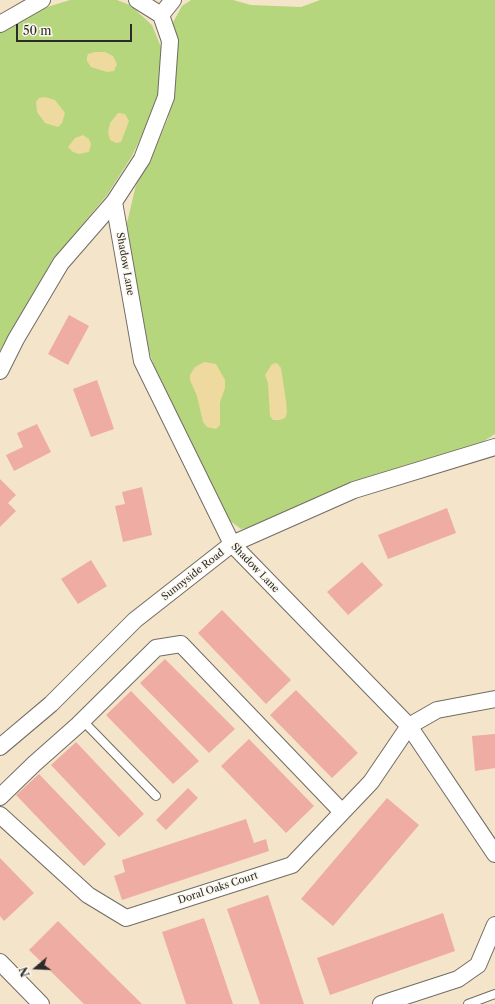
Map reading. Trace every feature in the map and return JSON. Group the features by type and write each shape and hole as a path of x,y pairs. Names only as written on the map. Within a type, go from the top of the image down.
{"street":[{"path":"0,24 42,0"},
{"path":"0,371 16,339 60,263 114,202 142,159 166,97 170,41 161,15 137,0"},
{"path":"161,15 173,0"},
{"name":"Shadow Lane","path":"114,202 142,361 232,544 409,726 495,854"},
{"name":"Sunnyside Road","path":"0,747 51,704 135,620 232,544 354,490 495,447"},
{"path":"0,797 82,721 156,648 181,644 342,812"},
{"path":"409,726 437,710 495,699"},
{"name":"Doral Oaks Court","path":"0,815 88,896 126,918 292,865 371,782 409,726"},
{"path":"381,1004 458,980 478,965 495,925"},
{"path":"0,962 41,1004"}],"lane":[{"path":"82,721 156,796"},
{"path":"468,1004 495,994"}],"green space":[{"path":"70,0 117,0 130,5 152,25 165,57 159,100 132,156 107,195 52,261 0,351 0,32 44,8"},
{"path":"191,0 233,0 251,5 301,7 320,0 495,0 495,434 481,443 407,465 330,491 256,526 241,529 229,520 157,375 143,333 126,227 136,185 152,156 168,118 174,67 171,26 182,6"}],"sand":[{"path":"105,52 113,56 117,64 114,71 107,72 91,67 87,61 87,57 88,54"},
{"path":"45,97 55,100 65,113 62,123 58,127 45,123 37,112 36,102 39,98"},
{"path":"118,113 125,114 129,121 121,142 116,143 110,140 108,132 110,123"},
{"path":"83,135 89,139 91,144 89,152 79,154 73,152 68,147 75,138"},
{"path":"204,362 216,364 225,380 225,388 220,402 220,425 216,429 207,427 203,422 197,396 190,380 190,375 195,367"},
{"path":"277,363 281,368 287,413 285,418 273,420 270,416 268,383 265,375 272,364"}],"building":[{"path":"69,315 89,326 68,365 48,354"},
{"path":"97,380 114,429 91,437 73,389"},
{"path":"37,424 51,452 14,471 6,455 23,447 17,433"},
{"path":"0,479 16,495 8,503 16,511 0,527"},
{"path":"142,487 152,535 123,542 115,506 125,504 122,492"},
{"path":"447,508 456,533 388,559 378,535"},
{"path":"91,560 107,586 78,604 61,579"},
{"path":"362,562 383,585 348,615 327,592"},
{"path":"222,610 291,680 266,704 198,633"},
{"path":"165,659 235,729 209,753 140,683"},
{"path":"296,690 358,753 332,778 270,715"},
{"path":"131,691 199,761 173,784 106,715"},
{"path":"495,734 495,768 475,771 472,736"},
{"path":"249,739 314,806 286,833 221,766"},
{"path":"76,742 144,814 119,837 51,765"},
{"path":"39,774 106,844 84,866 16,795"},
{"path":"188,788 198,798 166,830 156,820"},
{"path":"387,798 419,825 333,926 301,899"},
{"path":"246,819 254,843 266,839 269,851 122,900 114,876 125,872 122,860"},
{"path":"0,858 34,893 4,921 0,916"},
{"path":"268,895 304,1004 260,1004 227,909"},
{"path":"443,913 455,951 330,995 317,958"},
{"path":"204,918 233,1004 186,1004 162,932"},
{"path":"58,921 142,1004 84,1004 29,950"}]}
